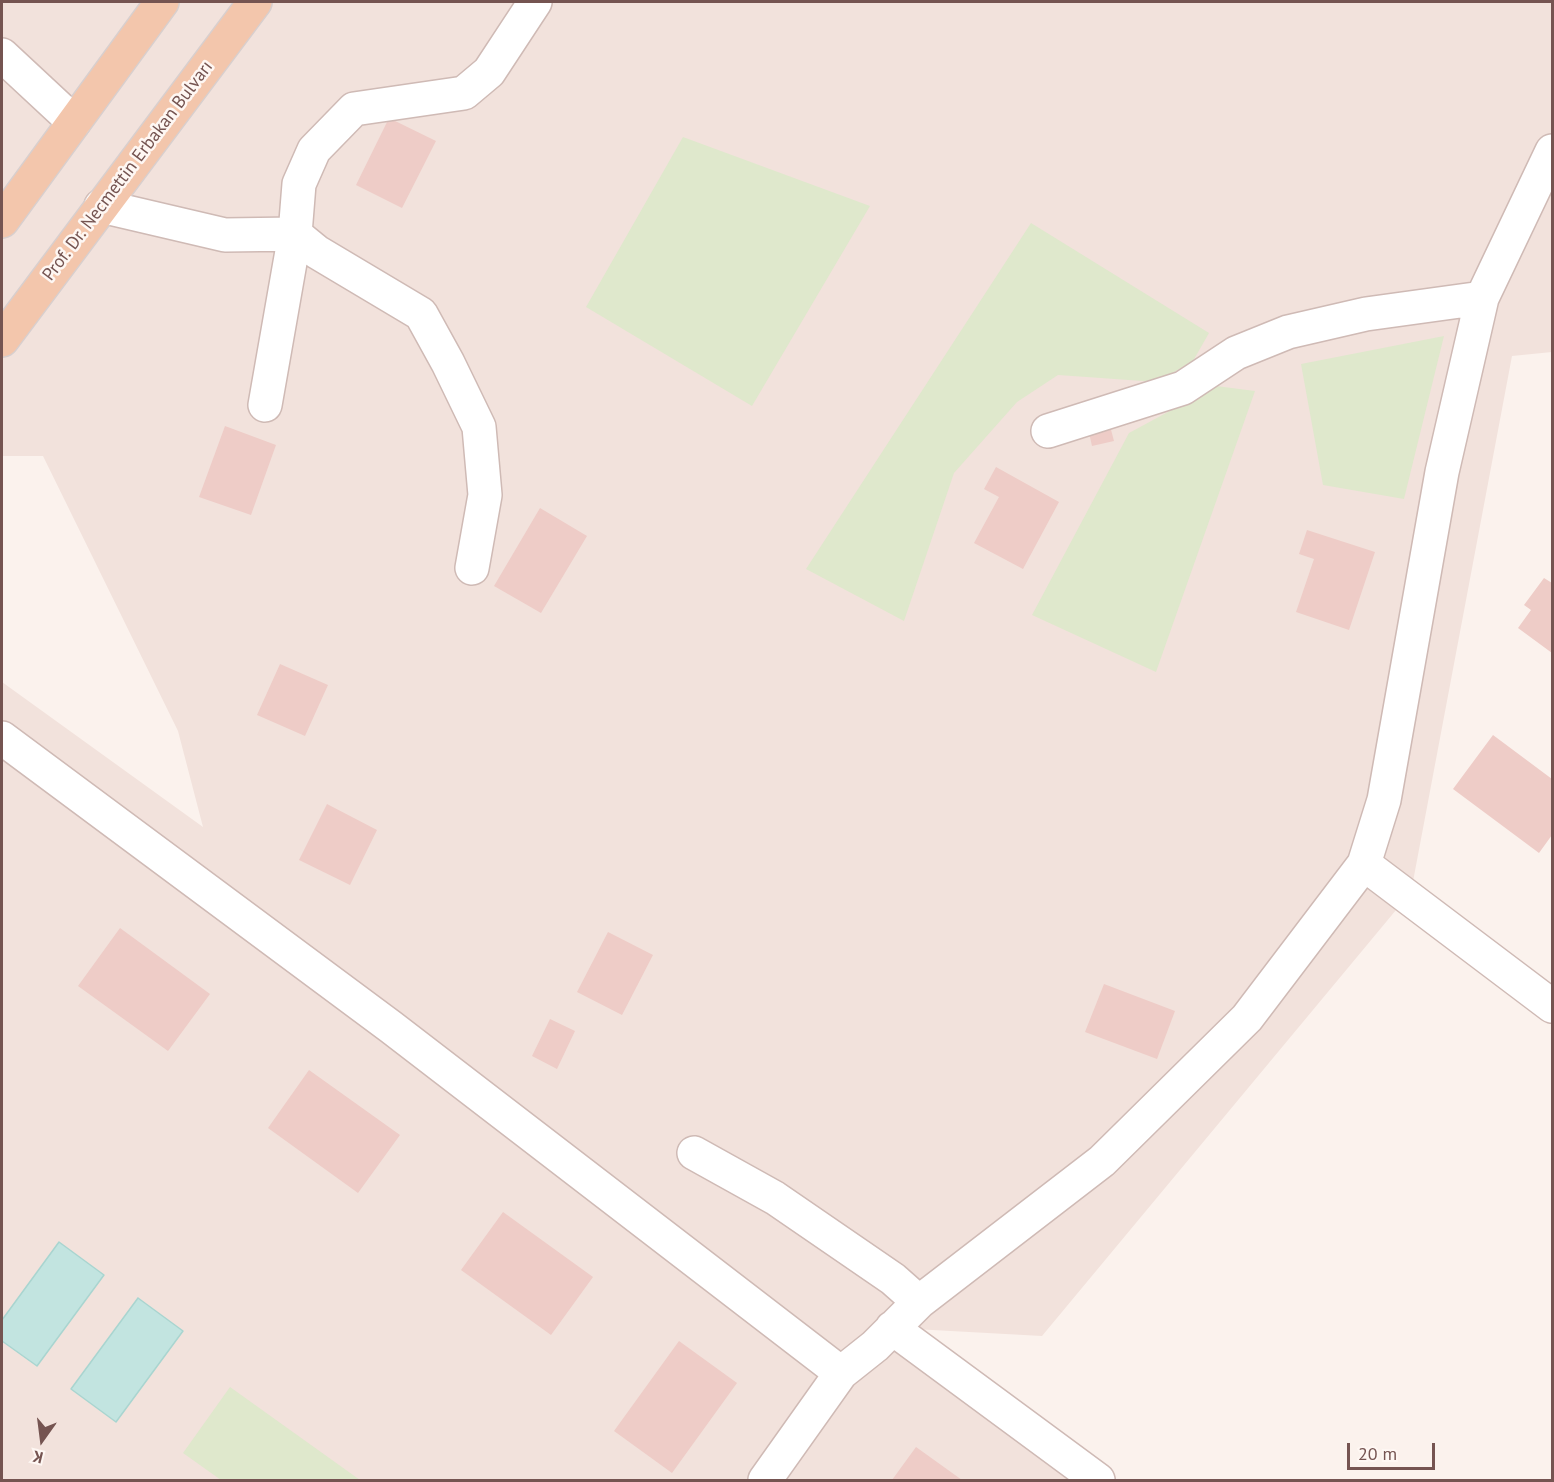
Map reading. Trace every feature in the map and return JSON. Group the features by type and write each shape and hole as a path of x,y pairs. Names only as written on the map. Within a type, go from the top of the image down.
{"main road":[{"path":"2,221 162,2"},
{"name":"Prof. Dr. Necmettin Erbakan Bulvarı","path":"2,340 255,2"}],"street":[{"path":"265,405 295,234 299,184 314,150 354,109 464,93 489,72 535,2"},
{"path":"2,55 74,122"},
{"path":"765,1480 842,1373 919,1302 1111,1153 1247,1017 1364,864 1384,800 1442,472 1482,298 1552,151"},
{"path":"101,206 225,234 295,234 317,252 421,314 448,363 478,428 485,495 472,568"},
{"path":"1048,431 1183,387 1236,353 1288,332 1366,314 1482,298"},
{"path":"2,738 391,1027 842,1373"},
{"path":"1364,864 1552,1006"},
{"path":"694,1153 775,1197 894,1279 919,1302"},
{"path":"892,1328 1098,1480"}],"shaded area":[{"path":"2,2 1552,2 1552,352 1512,356 1411,892 1042,1336 896,1328 1105,1480 2,1480 2,682 203,827 178,731 43,456 2,456"}],"green space":[{"path":"683,137 870,206 752,406 586,307"},
{"path":"1031,223 1209,333 1193,361 1157,382 1058,375 1017,402 954,473 904,621 806,569"},
{"path":"1444,336 1404,499 1323,485 1301,364"},
{"path":"1216,386 1255,391 1156,672 1032,615 1129,433"},
{"path":"230,1387 360,1480 221,1480 183,1453"}],"water":[{"path":"59,1242 104,1275 37,1366 2,1341 2,1320"},
{"path":"138,1298 183,1331 116,1422 71,1389"}],"building":[{"path":"389,118 436,141 402,208 356,185"},
{"path":"1109,422 1114,441 1092,446 1088,428"},
{"path":"225,426 276,445 251,515 199,497"},
{"path":"996,467 1059,502 1023,569 974,543 999,497 984,489"},
{"path":"540,508 587,536 541,613 494,586"},
{"path":"1307,530 1375,552 1349,630 1296,612 1314,559 1299,554"},
{"path":"1544,578 1552,583 1552,653 1518,628 1531,610 1524,605"},
{"path":"280,664 328,685 305,736 257,715"},
{"path":"1493,735 1552,779 1552,835 1539,853 1453,789"},
{"path":"327,804 377,830 350,885 299,860"},
{"path":"120,928 210,994 168,1051 78,986"},
{"path":"608,932 653,955 622,1015 577,992"},
{"path":"1104,984 1175,1011 1157,1059 1085,1032"},
{"path":"550,1019 575,1031 557,1069 532,1056"},
{"path":"309,1070 400,1135 358,1193 268,1128"},
{"path":"503,1212 593,1277 551,1335 461,1270"},
{"path":"679,1341 737,1383 672,1473 614,1431"},
{"path":"916,1447 962,1480 892,1480"}]}
